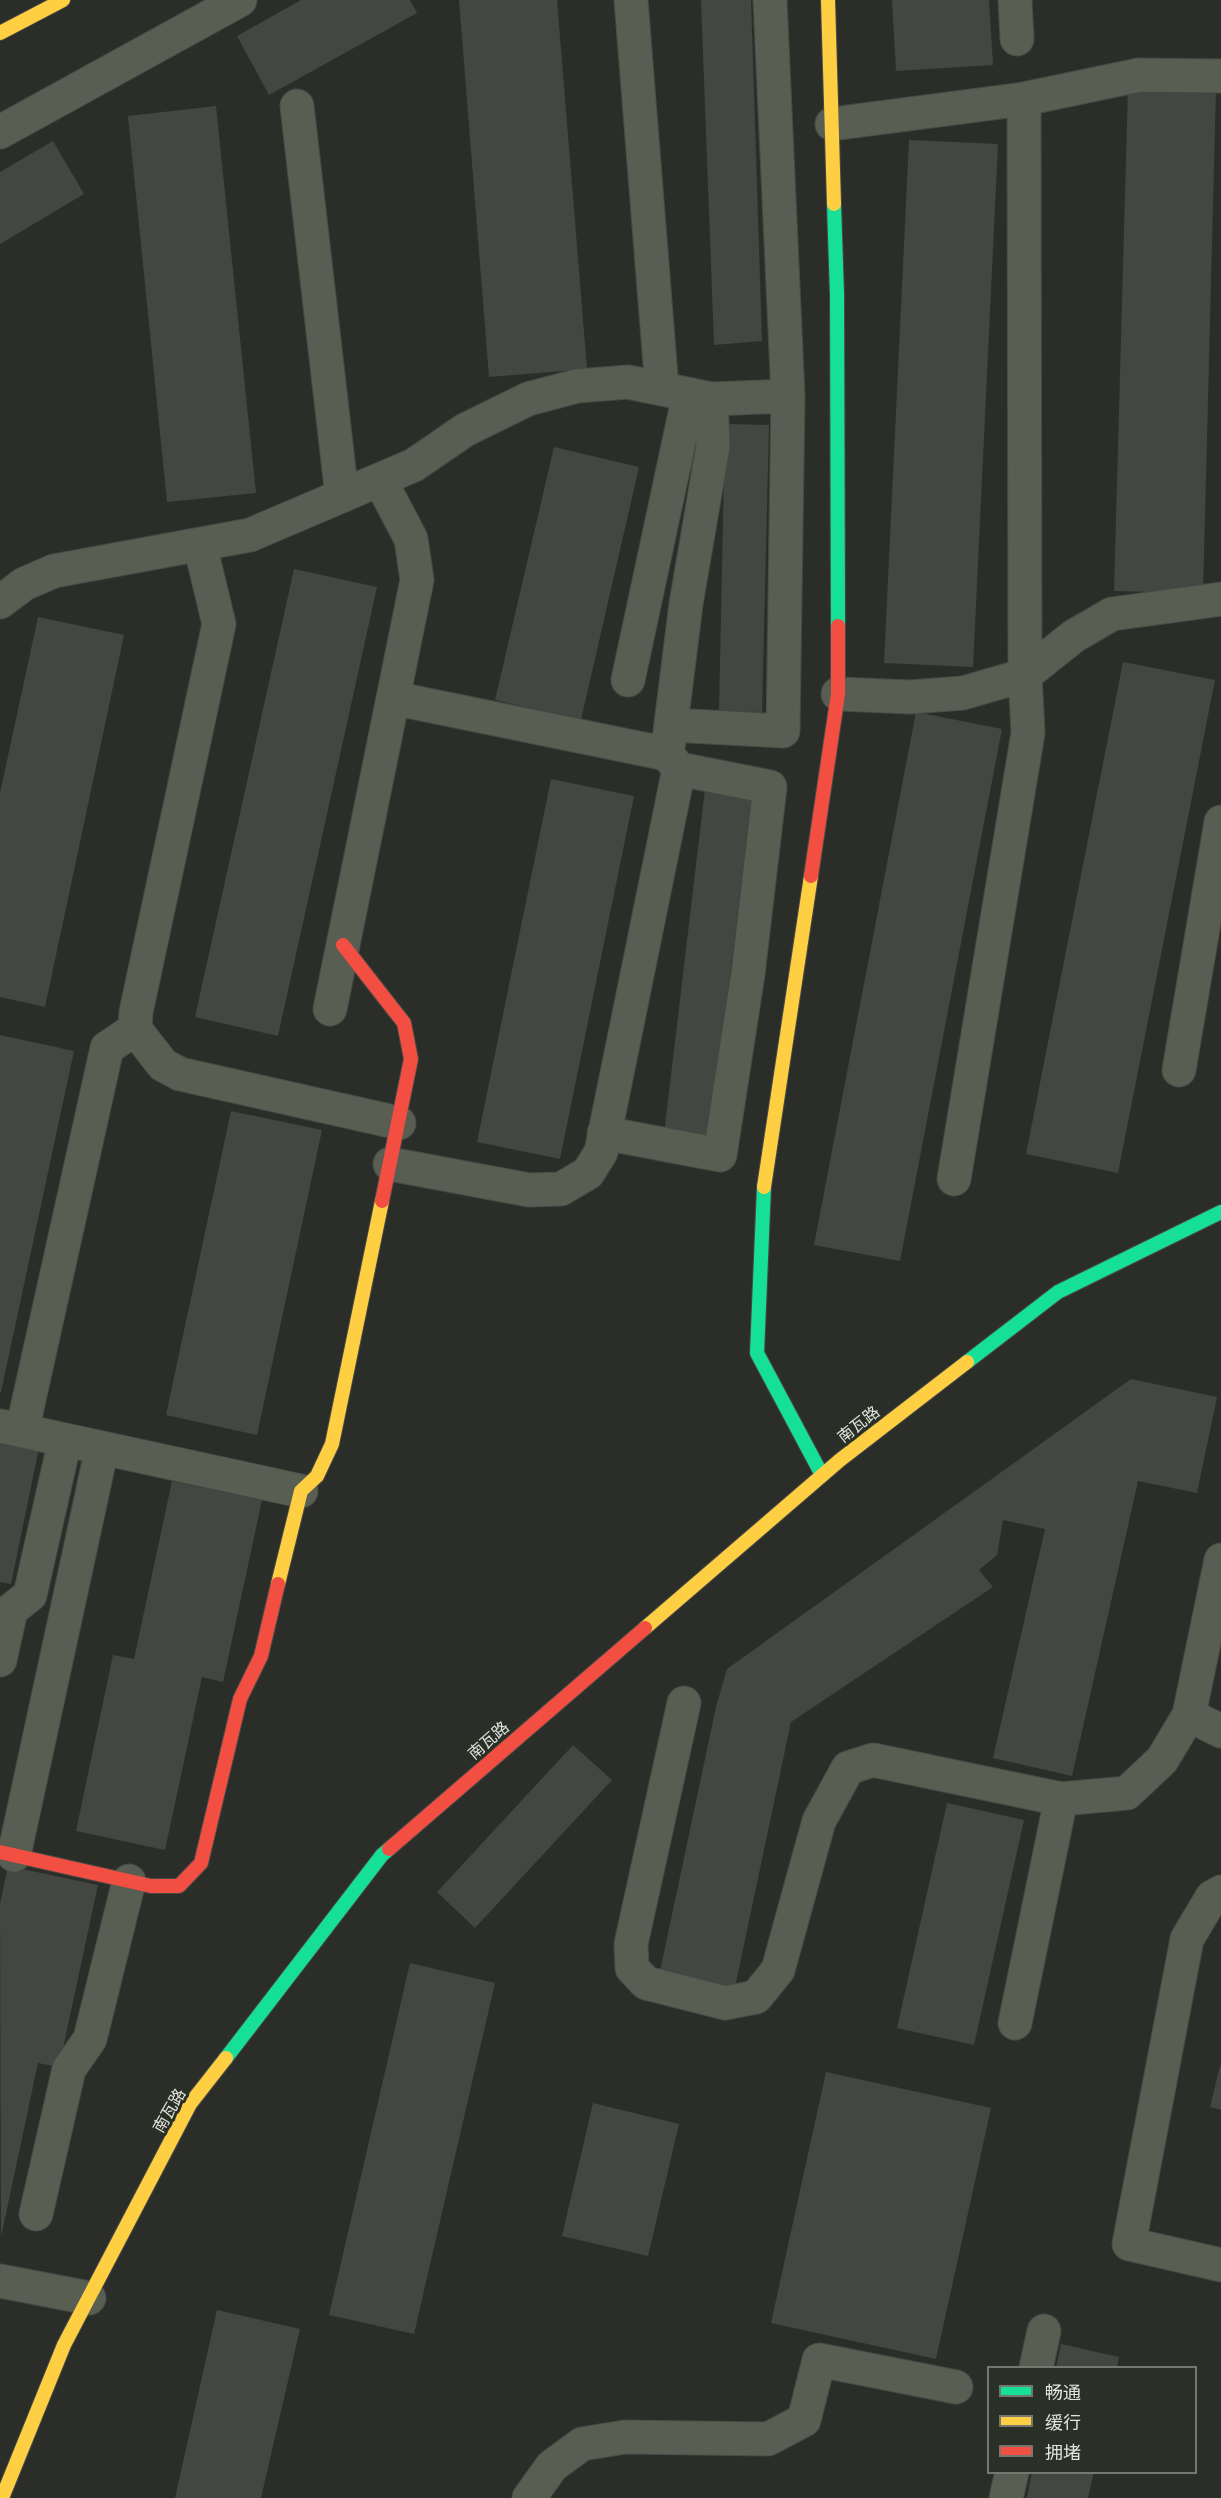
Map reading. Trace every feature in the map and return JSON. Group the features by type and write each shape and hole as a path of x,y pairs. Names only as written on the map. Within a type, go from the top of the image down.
{"street":[{"path":"0,33 63,0"},
{"path":"0,132 240,0"},
{"path":"390,1164 529,1190 561,1189 588,1173 601,1152 672,749 686,604 713,446 687,394 631,0"},
{"path":"672,749 783,731 788,396 770,0"},
{"path":"822,1475 757,1353 763,1197 838,694 837,295 828,0"},
{"path":"1015,0 1017,39"},
{"path":"832,124 1024,99 1139,75 1221,76"},
{"path":"954,1179 1028,733 1024,99"},
{"path":"297,106 342,496"},
{"path":"0,602 24,584 54,571 250,535 414,465 465,430 528,399 577,386 628,382 687,394 788,396"},
{"path":"628,680 687,394"},
{"path":"330,1009 417,580 411,539 380,480"},
{"path":"200,545 219,624 136,1012 135,1029 163,1065 180,1074 399,1124"},
{"path":"838,694 910,697 963,693 1026,675 1074,636 1112,614 1221,598"},
{"path":"393,698 672,749 770,787 748,974 720,1155 604,1133"},
{"path":"1179,1070 1221,822"},
{"path":"102,1448 7,1854 151,1886 179,1886 201,1863 240,1699 261,1656 301,1491 317,1476 332,1444 411,1059 404,1023 343,945"},
{"path":"135,1029 107,1048 11,1428 301,1491"},
{"name":"南瓦路","path":"2,2498 64,2345 190,2104 382,1855 822,1475 1058,1292 1221,1212"},
{"path":"0,1660 11,1610 30,1595 64,1440"},
{"path":"684,1703 631,1944 632,1968 646,1983 725,2003 756,1997 778,1970 819,1821 849,1768 873,1760 1061,1799 1127,1793 1162,1761 1189,1715 1221,1560"},
{"path":"1189,1715 1221,1731"},
{"path":"1015,2023 1061,1799"},
{"path":"36,2214 69,2069 90,2039 129,1881"},
{"path":"1221,1892 1212,1897 1187,1939 1130,2244 1221,2265"},
{"path":"0,2281 89,2298"},
{"path":"1036,2366 1044,2331"},
{"path":"529,2498 552,2466 582,2444 625,2437 768,2439 804,2420 819,2360 956,2387"},
{"path":"1006,2498 1012,2474"}],"building":[{"path":"301,0 410,0 417,13 269,95 237,36"},
{"path":"459,0 557,0 587,369 489,377"},
{"path":"701,0 751,0 762,341 714,345"},
{"path":"892,0 989,0 993,65 896,71"},
{"path":"1128,86 1216,88 1203,593 1114,591"},
{"path":"216,106 256,493 167,502 128,116"},
{"path":"909,140 998,144 973,667 884,663"},
{"path":"53,141 84,194 0,244 0,172"},
{"path":"725,424 769,425 762,712 719,711"},
{"path":"554,447 639,467 581,720 495,700"},
{"path":"294,569 377,587 278,1036 195,1017"},
{"path":"38,617 124,635 45,1007 0,997 0,793"},
{"path":"1123,662 1215,680 1118,1173 1026,1154"},
{"path":"916,712 1002,729 900,1261 814,1245"},
{"path":"551,779 634,796 560,1159 477,1142"},
{"path":"705,789 752,795 710,1140 664,1134"},
{"path":"0,1035 74,1051 1,1392 0,1392"},
{"path":"231,1111 322,1130 257,1435 166,1415"},
{"path":"1131,1379 1217,1397 1197,1493 1138,1481 1072,1776 993,1758 1045,1529 1003,1520 997,1555 979,1570 993,1587 791,1722 734,1992 659,1976 716,1707 727,1669"},
{"path":"0,1440 39,1448 11,1584 0,1582"},
{"path":"172,1481 262,1500 223,1682 202,1677 165,1850 76,1831 113,1655 134,1659"},
{"path":"573,1745 612,1780 475,1928 437,1892"},
{"path":"947,1803 1024,1820 974,2045 897,2028"},
{"path":"8,1866 98,1885 59,2067 38,2063 1,2237 0,1904"},
{"path":"410,1963 495,1983 414,2334 329,2315"},
{"path":"1221,2066 1221,2110 1210,2107"},
{"path":"826,2072 991,2108 936,2359 771,2323"},
{"path":"593,2103 679,2124 648,2256 562,2236"},
{"path":"217,2310 300,2329 261,2498 175,2498"},
{"path":"1061,2344 1119,2357 1117,2366 1056,2366"},
{"path":"1032,2474 1094,2474 1088,2498 1027,2498"}],"traffic: fast":[{"path":"834,204 837,295 838,626"},
{"path":"764,1187 757,1353 822,1475"},
{"path":"967,1362 1058,1292 1221,1212"},
{"path":"226,2058 382,1855 389,1849"}],"traffic: slow":[{"path":"0,33 63,0"},
{"path":"828,0 834,204"},
{"path":"764,1187 811,876"},
{"path":"278,1584 301,1491 317,1476 332,1444 382,1201"},
{"path":"645,1628 840,1460 967,1362"},
{"path":"2,2498 64,2345 190,2104 226,2058"}],"traffic: jam":[{"path":"811,876 838,694 838,626"},
{"path":"343,945 404,1023 411,1059 382,1201"},
{"path":"0,1852 151,1886 179,1886 201,1863 240,1699 261,1656 278,1584"},
{"path":"389,1849 645,1628"}]}
